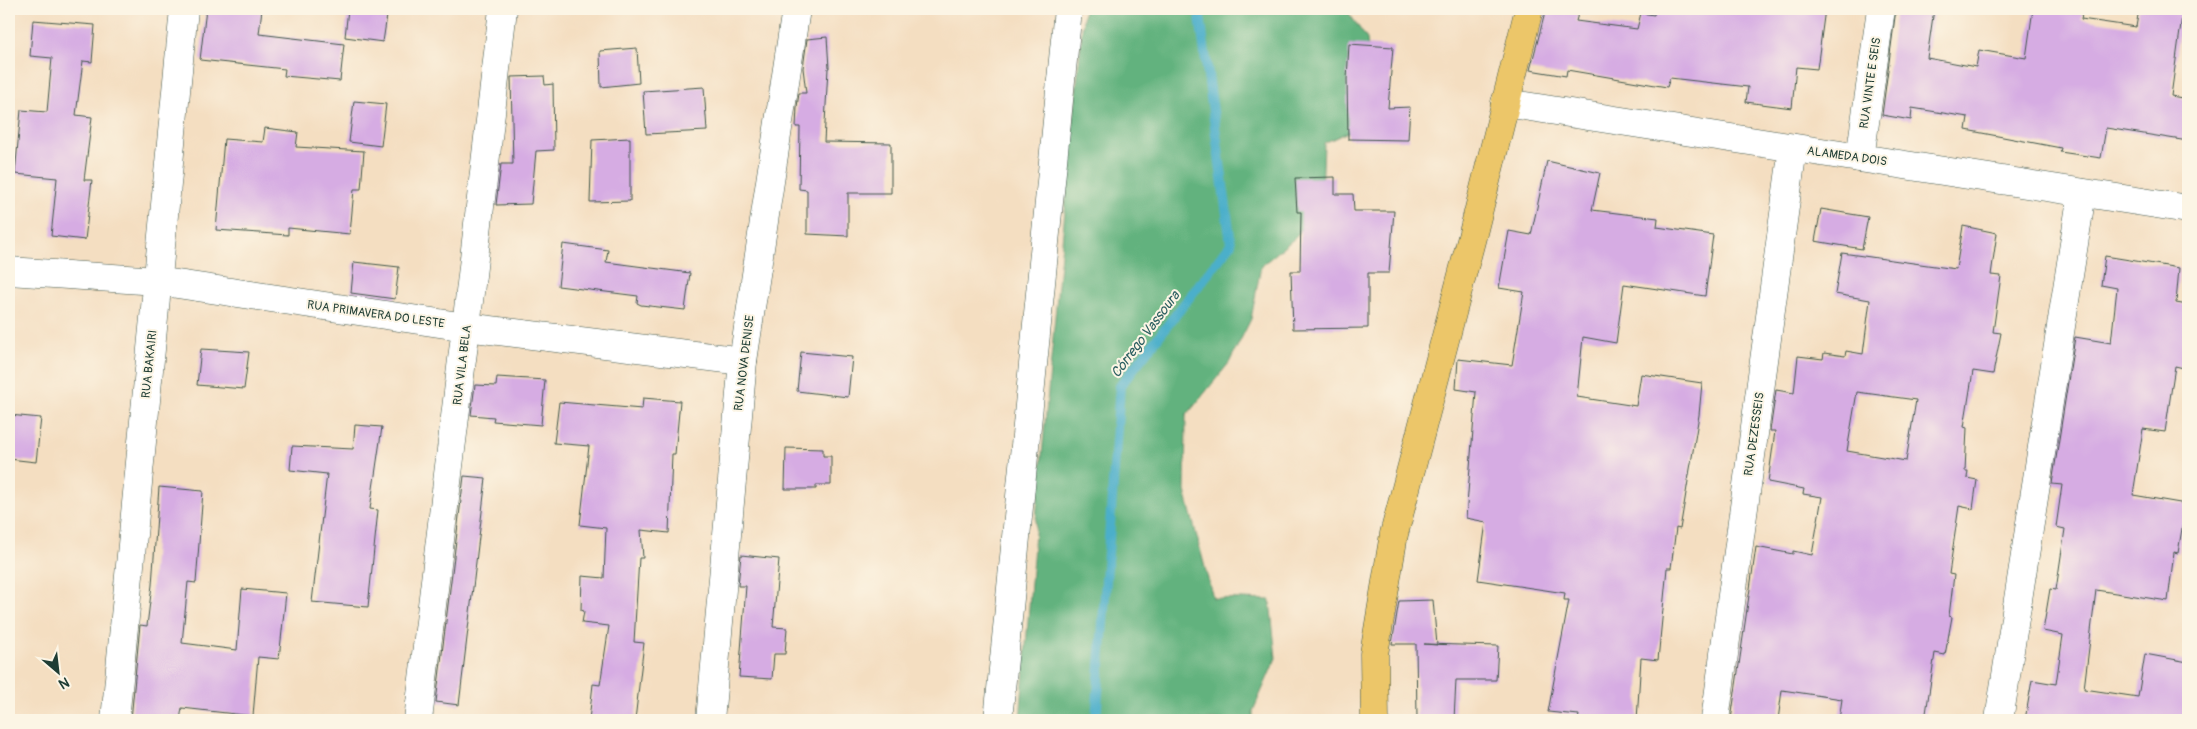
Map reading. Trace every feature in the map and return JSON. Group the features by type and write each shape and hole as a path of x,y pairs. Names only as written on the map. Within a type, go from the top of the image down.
{"main road":[{"path":"1375,720 1374,654 1394,534 1529,9"}],"street":[{"name":"RUA BAKAIRI","path":"115,720 184,9"},
{"name":"RUA VILA BELA","path":"418,720 503,9"},
{"name":"RUA NOVA DENISE","path":"710,720 743,361 796,9"},
{"path":"998,720 1068,9"},
{"name":"RUA VINTE E SEIS","path":"1860,158 1881,9"},
{"name":"ALAMEDA DOIS","path":"1505,103 2188,210"},
{"name":"RUA DEZESSEIS","path":"1715,720 1793,148"},
{"path":"1998,720 2082,193"},
{"name":"RUA PRIMAVERA DO LESTE","path":"9,271 157,282 466,327 743,361"}],"green space":[{"path":"1084,9 1346,9 1367,39 1374,96 1363,125 1324,143 1322,194 1296,237 1261,266 1251,319 1229,363 1186,416 1185,491 1213,598 1270,600 1276,658 1253,711 1253,720 1020,720 1037,508"}],"building":[{"path":"206,9 262,9 259,34 344,44 340,81 284,76 285,69 200,60"},
{"path":"348,9 388,9 383,42 345,37"},
{"path":"1546,9 1578,14 1576,21 1637,29 1641,13 1654,15 1655,9 1825,9 1817,69 1796,67 1792,108 1746,102 1748,87 1670,78 1667,87 1567,70 1566,76 1530,70"},
{"path":"1896,9 1934,9 1927,58 1976,67 1979,50 2026,58 2033,9 2083,9 2081,19 2136,27 2139,9 2183,9 2171,96 2188,99 2188,141 2106,128 2101,158 2060,152 2061,148 1966,130 1968,117 1912,108 1911,120 1882,115"},
{"path":"33,20 95,25 92,62 83,61 76,115 92,117 84,180 92,180 85,240 51,236 57,178 15,174 21,110 47,112 52,58 30,56"},
{"path":"827,37 829,68 824,142 891,143 891,193 848,193 848,236 807,234 807,190 799,189 800,127 796,127 797,107 799,93 806,93 803,68 807,39"},
{"path":"1349,44 1393,47 1388,108 1410,107 1408,140 1348,139 1347,79"},
{"path":"637,48 639,83 601,87 600,51"},
{"path":"544,76 545,85 553,84 554,150 536,151 531,204 496,205 501,164 513,164 511,77"},
{"path":"704,87 707,131 646,134 643,91"},
{"path":"354,101 386,104 381,146 349,142"},
{"path":"265,128 298,132 296,147 364,151 361,189 354,189 350,234 288,228 288,235 216,230 224,139 263,142"},
{"path":"630,138 630,201 590,202 592,140"},
{"path":"1547,161 1600,173 1592,210 1658,218 1657,227 1713,235 1705,296 1624,284 1616,343 1583,337 1577,397 1636,406 1641,374 1702,383 1699,415 1680,529 1676,528 1671,568 1667,568 1658,660 1641,658 1637,720 1578,720 1579,715 1548,712 1569,600 1564,600 1565,593 1478,580 1486,522 1466,518 1476,392 1456,389 1458,359 1512,365 1524,292 1499,288 1509,231 1531,235"},
{"path":"1335,177 1335,194 1353,194 1354,211 1394,211 1389,273 1368,273 1368,328 1293,329 1291,271 1300,271 1301,212 1297,212 1295,178"},
{"path":"1821,209 1868,217 1862,249 1815,241"},
{"path":"1963,226 1997,233 1991,275 2001,276 1993,332 2001,333 1993,374 1973,371 1964,427 1967,428 1965,471 1968,471 1967,478 1977,480 1973,509 1959,506 1949,574 1954,575 1949,616 1952,617 1945,655 1935,653 1925,720 1839,720 1842,699 1782,690 1778,720 1731,720 1756,547 1793,554 1793,551 1812,555 1822,497 1803,494 1804,489 1768,482 1775,431 1770,431 1776,390 1794,393 1798,356 1823,359 1824,353 1845,356 1846,351 1863,354 1870,300 1835,294 1842,253 1956,269","holes":["1857,392 1916,400 1906,461 1847,451"]},
{"path":"563,244 608,250 606,262 690,273 685,310 641,305 637,303 638,296 558,286"},
{"path":"2105,256 2179,268 2176,303 2188,305 2188,369 2175,366 2165,432 2143,429 2133,495 2186,504 2178,553 2174,552 2168,601 2096,590 2084,689 2138,697 2145,654 2188,662 2188,720 2025,720 2032,680 2056,684 2063,635 2043,631 2050,589 2056,590 2065,529 2056,527 2062,485 2052,484 2075,337 2111,343 2117,288 2101,285"},
{"path":"354,262 399,267 395,299 351,293"},
{"path":"201,349 249,352 244,389 197,385"},
{"path":"801,352 852,357 848,397 797,391"},
{"path":"497,377 545,380 541,425 493,421 494,417 471,415 475,385 496,386"},
{"path":"643,398 680,401 675,454 672,454 669,533 641,530 643,558 639,558 634,642 644,643 635,720 589,720 593,684 600,685 609,626 582,623 584,611 581,610 582,576 604,578 606,528 580,525 589,446 554,443 559,402 642,409"},
{"path":"9,415 41,418 36,462 9,459"},
{"path":"355,425 382,427 370,509 378,510 368,607 312,602 327,474 290,470 292,446 353,449"},
{"path":"786,448 823,449 823,456 831,456 831,485 816,485 816,489 785,489"},
{"path":"464,476 486,478 459,705 436,702"},
{"path":"159,487 203,491 196,583 188,582 182,643 237,650 242,589 286,593 279,659 258,657 253,716 182,708 180,720 131,720 140,625 147,626 152,585"},
{"path":"741,555 779,559 773,627 787,628 785,654 774,654 772,679 739,677 746,586 738,586"},
{"path":"1433,600 1437,644 1498,646 1496,680 1456,680 1454,720 1417,720 1416,644 1392,644 1399,601"}],"waterway":[{"name":"Córrego Vassoura","path":"1096,720 1120,386 1231,244 1199,9"}]}
